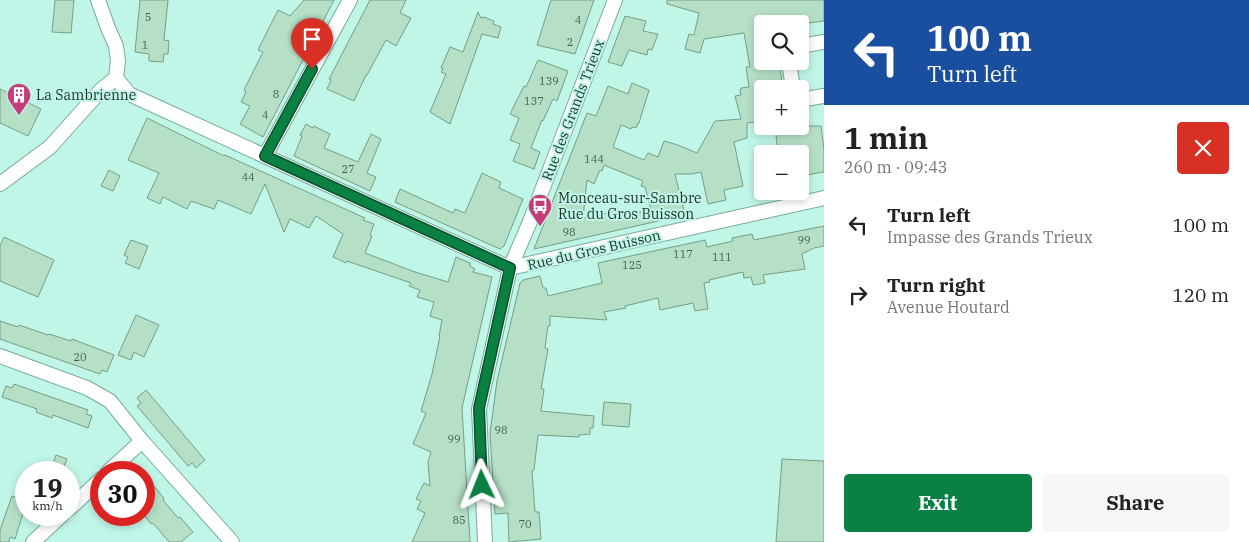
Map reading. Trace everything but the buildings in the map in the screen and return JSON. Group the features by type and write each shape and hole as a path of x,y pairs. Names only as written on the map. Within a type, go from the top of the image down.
{"street":[{"path":"0,184 50,147 102,89 116,78 118,61 116,46 98,0"},
{"path":"265,156 350,0"},
{"name":"Rue des Grands Trieux","path":"485,542 479,408 510,268 529,224 614,0"},
{"path":"809,44 824,42"},
{"path":"116,78 129,94 510,268"},
{"path":"809,98 824,96"},
{"name":"Rue du Gros Buisson","path":"510,268 824,198"},
{"path":"0,356 87,388 110,401 142,441 232,542"},
{"path":"120,461 142,441"},
{"path":"80,499 90,489"},
{"path":"33,542 50,526"}],"place":[{"name":"La Sambrienne","path":"19,116"},
{"name":"Monceau-sur-Sambre Rue du Gros Buisson","path":"540,227"}],"route":[{"path":"312,69 265,156 510,268 479,408 482,485"}]}
